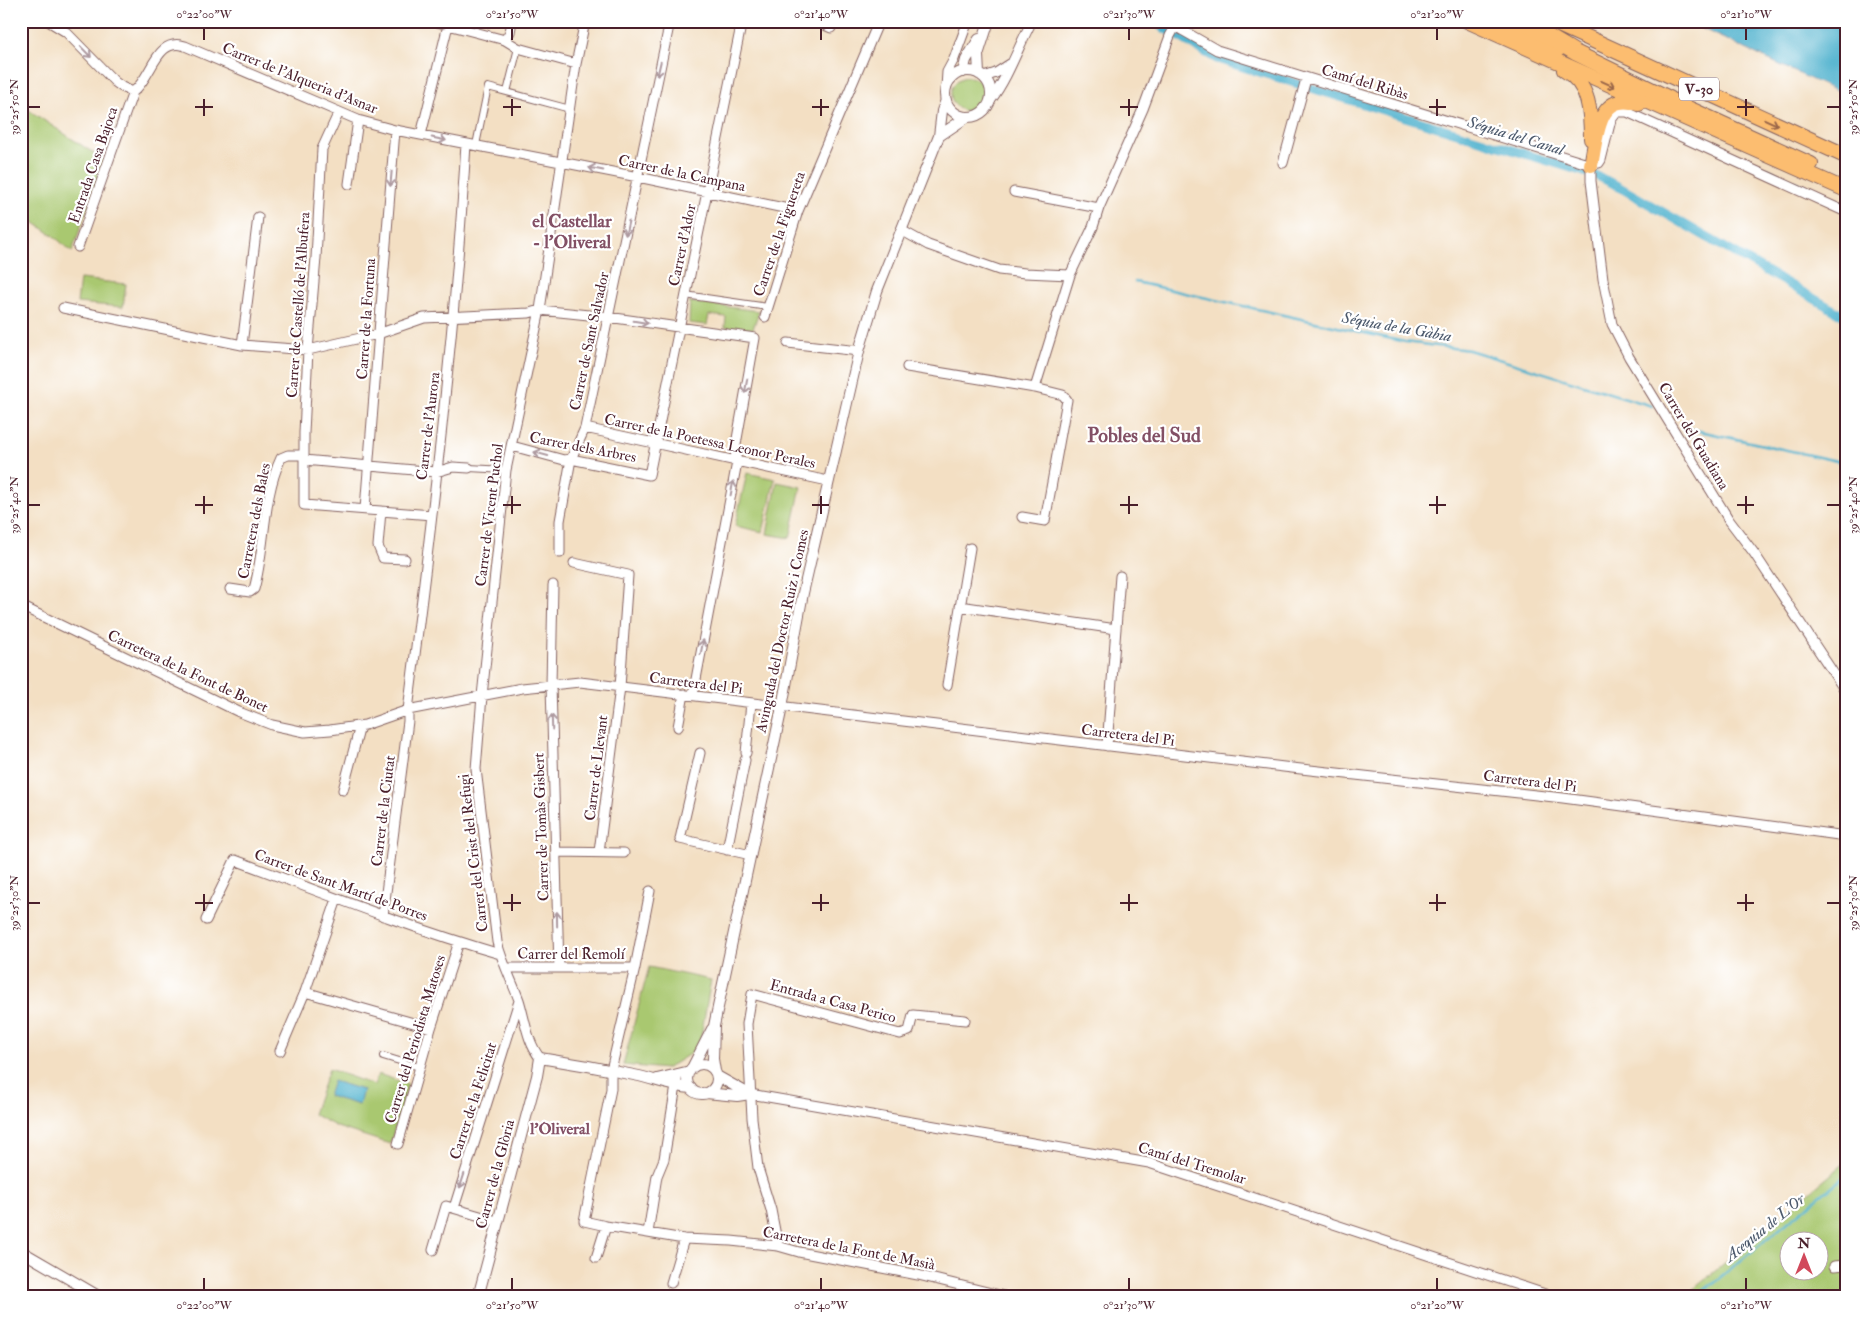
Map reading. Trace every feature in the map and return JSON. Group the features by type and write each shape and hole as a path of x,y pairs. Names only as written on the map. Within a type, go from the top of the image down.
{"highway":[{"path":"1467,21 1846,190"},
{"name":"V-30","path":"1497,21 1846,180"},
{"path":"1522,21 1576,53 1670,99"},
{"name":"V-30","path":"1552,21 1846,156"},
{"path":"1484,28 1570,73 1579,81 1588,101 1591,131 1591,165"},
{"path":"1591,165 1600,120 1609,107 1615,102 1624,100 1641,104 1790,165"}],"street":[{"path":"48,21 66,32 122,88 133,92"},
{"path":"433,21 448,23 505,40 518,48 576,64"},
{"path":"505,40 510,32 512,21"},
{"name":"Carrer de Vicent Puchol","path":"482,696 506,470 540,310 576,64 586,21"},
{"name":"Carrer de Sant Salvador","path":"560,553 560,521 571,458 585,428 670,21"},
{"name":"Carrer d'Ador","path":"649,474 742,21"},
{"path":"815,21 831,28"},
{"name":"Carrer de la Figuereta","path":"765,317 798,212 879,21"},
{"path":"967,117 956,114 948,106 946,88 947,72 954,59 968,21"},
{"path":"939,136 967,117 984,111 998,90 1032,21"},
{"name":"Camí del Ribàs","path":"1166,21 1217,50 1306,79 1591,165"},
{"path":"421,135 448,23"},
{"path":"963,72 966,60 987,25"},
{"path":"987,25 978,55 982,75 990,88 991,100"},
{"path":"1034,388 1070,275 1093,227 1099,208 1175,27"},
{"path":"963,33 965,42 970,44 978,41"},
{"path":"963,33 961,49 963,72"},
{"name":"Carrer de l'Alqueria d'Asnar","path":"133,92 168,45 179,43 358,120 394,130 561,162"},
{"path":"507,92 518,48"},
{"path":"946,88 952,78 963,72 971,71 982,75 996,73 1012,62"},
{"path":"1283,163 1306,79"},
{"path":"471,145 488,87 570,109"},
{"name":"Entrada Casa Bajoca","path":"78,247 133,92"},
{"name":"Avinguda del Doctor Ruiz i Comes","path":"716,1074 713,1059 714,1026 782,707 803,593 828,481 859,352 877,292 939,136 942,111 946,100"},
{"name":"Carrer de Castelló de l'Albufera","path":"340,112 322,149 316,258 308,350 304,505 365,510"},
{"path":"1591,165 1599,163 1601,160 1610,120 1617,112 1627,112 1846,212"},
{"path":"349,184 358,120"},
{"name":"Carrer de la Fortuna","path":"365,510 394,130"},
{"name":"Carrer de l'Aurora","path":"408,710 432,515 471,145"},
{"name":"Carrer de la Campana","path":"561,162 798,212"},
{"name":"Carrer del Guadiana","path":"1591,165 1591,181 1603,279 1612,324 1629,357 1729,520 1754,553 1846,692"},
{"path":"1014,192 1099,208"},
{"path":"242,345 258,217"},
{"path":"901,230 928,244 998,270 1070,275"},
{"path":"685,295 768,307"},
{"path":"63,308 242,345 308,350 378,334 424,318 529,313 540,310 608,317 755,338 734,450 737,462 688,695 678,727"},
{"path":"788,343 859,352"},
{"path":"907,367 1064,394 1067,400 1045,521 1022,517"},
{"name":"Carrer de la Poetessa Leonor Perales","path":"585,428 828,481"},
{"name":"Carrer dels Arbres","path":"512,446 564,460 571,458 649,474"},
{"name":"Carretera dels Bales","path":"230,590 250,592 254,589 268,504 277,466 281,458 288,454 369,466 436,472 453,467 506,470"},
{"path":"365,510 432,515"},
{"path":"381,511 378,546 383,558 405,559"},
{"path":"947,685 970,548"},
{"name":"Carrer de Llevant","path":"574,563 628,575 620,687 599,852"},
{"path":"1107,746 1120,576"},
{"name":"Carrer de Tomàs Gisbert","path":"553,586 551,685 559,968"},
{"name":"Carretera de la Font de Bonet","path":"21,606 256,720 305,732 360,726 408,710"},
{"path":"960,606 1116,629"},
{"path":"1838,678 1846,673"},
{"name":"Carretera del Pi","path":"408,710 522,688 580,682 1107,746 1563,798 1846,836"},
{"name":"Carrer del Crist del Refugi","path":"482,696 476,769 496,932 500,954 519,1001 533,1050 540,1058"},
{"path":"728,850 746,756 751,703"},
{"name":"Carrer de la Ciutat","path":"383,916 408,710"},
{"path":"343,790 360,726"},
{"path":"700,752 680,839 751,856"},
{"path":"556,852 624,853"},
{"name":"Carrer de Sant Martí de Porres","path":"206,920 235,860 383,916 500,954"},
{"path":"611,1070 635,968 650,891"},
{"path":"280,1051 305,992 336,899"},
{"name":"Carrer del Periodista Matoses","path":"398,1144 419,1067 459,942"},
{"name":"Carrer del Remolí","path":"507,968 635,968"},
{"path":"305,992 431,1028"},
{"name":"Entrada a Casa Perico","path":"750,1094 750,1045 747,1024 752,994 900,1034 909,1031 913,1016 965,1020"},
{"name":"Carrer de la Felicitat","path":"433,1250 450,1207 519,1001"},
{"name":"Avinguda del Doctor Ruiz i Comes","path":"691,1070 714,1026"},
{"path":"382,1056 419,1067"},
{"path":"540,1058 656,1080 677,1089 691,1088 701,1094 715,1087 716,1074 712,1067 701,1064 691,1070 656,1080"},
{"name":"Carrer de la Glòria","path":"478,1297 537,1076 540,1058"},
{"name":"Carretera de la Font de Masià","path":"611,1070 611,1089 584,1221 684,1239 778,1246 799,1252 918,1275 1008,1297"},
{"path":"691,1070 687,1078 691,1088"},
{"path":"648,1233 657,1176 664,1159 678,1074"},
{"name":"Camí del Tremolar","path":"716,1074 750,1094"},
{"name":"Camí del Tremolar","path":"706,1093 737,1096 750,1094 1148,1164 1554,1297"},
{"path":"750,1094 758,1168 778,1246"},
{"path":"450,1207 497,1221"},
{"path":"596,1258 606,1226"},
{"path":"671,1283 684,1239"},
{"path":"21,1251 100,1297"},
{"path":"1834,1266 1846,1265"}],"green space":[{"path":"968,77 980,82 985,94 980,106 968,111 956,106 951,94 956,82"},
{"path":"21,105 104,160 72,252 55,237 21,213"},
{"path":"80,279 126,284 123,307 77,303"},
{"path":"690,302 759,311 753,329 725,327 726,317 709,315 707,325 689,323"},
{"path":"747,473 775,479 763,532 735,526"},
{"path":"777,482 801,487 790,538 767,534"},
{"path":"649,967 711,980 699,1048 666,1069 623,1065"},
{"path":"329,1069 374,1085 378,1074 408,1084 390,1144 337,1127 313,1114"},
{"path":"1846,1162 1846,1297 1684,1297"}],"water":[{"path":"1686,21 1846,21 1846,96"},
{"path":"333,1081 363,1090 359,1105 328,1096"}],"pier":[{"path":"1683,21 1846,96 1846,99 1685,24"}],"waterway":[{"name":"Séquia del Canal","path":"1159,25 1217,59 1597,176 1846,317"},
{"path":"1745,159 1846,205"},
{"name":"Séquia de la Gàbia","path":"1135,282 1405,342 1469,350 1652,406"},
{"name":"Séquia de la Gàbia","path":"1686,428 1846,463"},
{"name":"Acequia de L'Or","path":"1696,1297 1846,1175"}],"district":[{"name":"el Castellar - l'Oliveral","path":"572,231"},
{"name":"Pobles del Sud","path":"1144,435"},
{"name":"l'Oliveral","path":"560,1128"}]}
